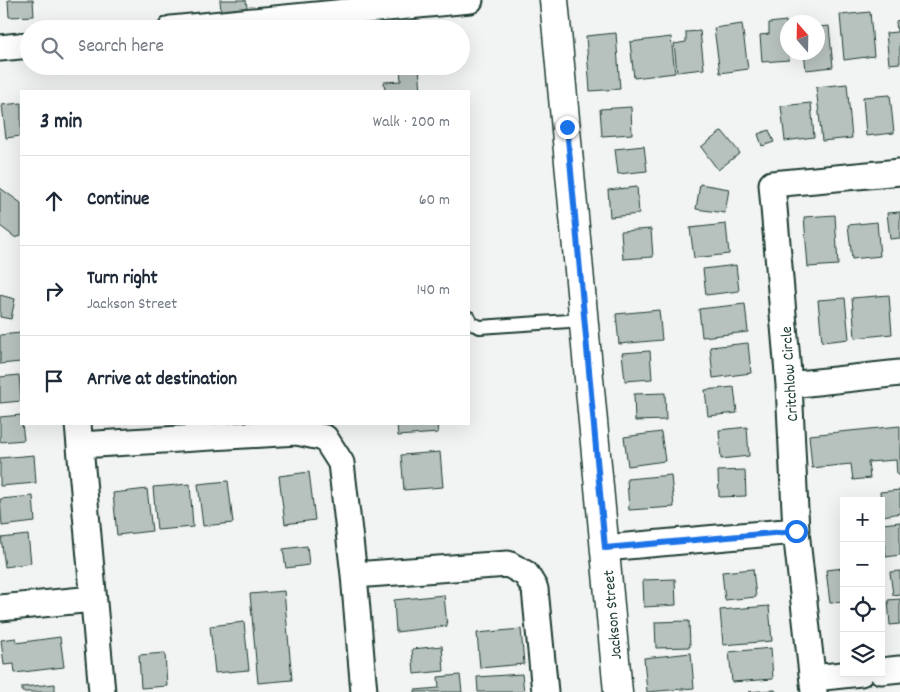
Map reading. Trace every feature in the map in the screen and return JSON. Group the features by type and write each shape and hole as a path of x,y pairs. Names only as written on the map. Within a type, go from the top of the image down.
{"street":[{"path":"264,20 470,0"},
{"name":"Jackson Street","path":"554,0 618,692"},
{"path":"0,48 20,46"},
{"name":"Critchlow Circle","path":"814,685 796,531 789,385 772,184 900,172"},
{"path":"789,385 900,374"},
{"path":"102,692 79,434 297,432 325,438 341,463 354,575 364,692"},
{"path":"605,548 796,531"},
{"path":"354,575 508,564 526,574 535,589 545,692"},
{"path":"0,608 93,599"},
{"path":"885,671 900,669"},
{"path":"814,685 845,677"}],"lane":[{"path":"470,323 480,327 584,320"}],"building":[{"path":"8,0 33,0 34,16 9,17"},
{"path":"220,0 246,0 247,8 221,11"},
{"path":"870,12 874,56 844,60 840,15"},
{"path":"900,20 900,63 889,64 886,33 897,32 896,21"},
{"path":"780,22 780,60 789,60 762,62 760,35 769,34 769,23"},
{"path":"742,24 748,69 720,73 714,28"},
{"path":"825,26 829,26 833,67 806,70 805,60 825,60"},
{"path":"700,31 704,69 677,72 674,44 686,42 686,32"},
{"path":"616,33 620,89 590,91 586,36"},
{"path":"671,37 675,73 634,78 630,42"},
{"path":"400,75 420,75 421,90 385,90 384,82 401,81"},
{"path":"847,84 852,138 822,141 816,87"},
{"path":"890,95 894,133 866,136 863,97"},
{"path":"20,103 20,136 6,138 2,105"},
{"path":"811,103 814,137 785,141 781,106"},
{"path":"631,107 632,134 602,136 600,109"},
{"path":"769,130 774,142 762,146 758,134"},
{"path":"722,131 740,153 718,170 701,147"},
{"path":"644,146 647,171 618,174 615,149"},
{"path":"700,184 729,189 725,213 696,209"},
{"path":"637,187 639,214 610,217 608,190"},
{"path":"0,188 20,202 20,236 16,238 0,226"},
{"path":"900,212 900,238 890,239 887,213"},
{"path":"835,215 838,265 808,267 804,217"},
{"path":"877,222 880,256 852,259 848,225"},
{"path":"726,224 729,254 694,258 690,228"},
{"path":"651,229 653,257 623,259 621,231"},
{"path":"736,265 739,291 706,295 703,269"},
{"path":"0,295 15,299 11,319 0,317"},
{"path":"889,295 892,334 855,338 852,298"},
{"path":"845,298 849,339 822,342 818,300"},
{"path":"745,304 748,332 702,337 699,309"},
{"path":"659,310 662,340 619,344 616,314"},
{"path":"20,333 20,362 0,364 0,335"},
{"path":"748,343 751,373 713,378 710,347"},
{"path":"650,351 652,379 625,381 622,353"},
{"path":"19,375 20,401 0,403 0,377"},
{"path":"734,387 737,413 708,416 705,390"},
{"path":"665,393 666,420 635,421 634,394"},
{"path":"20,415 20,425 22,425 24,440 0,442 0,417"},
{"path":"397,425 437,425 438,433 398,436"},
{"path":"900,426 900,475 897,475 896,460 868,462 870,478 853,480 851,464 812,468 809,435"},
{"path":"747,427 749,456 721,459 719,430"},
{"path":"661,432 665,461 628,466 624,437"},
{"path":"440,452 443,487 404,490 401,455"},
{"path":"34,455 36,483 0,486 0,458"},
{"path":"745,470 746,496 719,497 718,471"},
{"path":"309,472 315,520 285,524 279,476"},
{"path":"671,475 674,507 629,510 627,479"},
{"path":"228,481 233,523 203,526 198,484"},
{"path":"190,484 193,527 157,530 153,487"},
{"path":"147,489 152,531 117,535 113,493"},
{"path":"900,490 900,513 885,516 885,497 881,497 880,492"},
{"path":"33,496 35,522 2,526 0,499"},
{"path":"900,522 900,555 886,557 885,524"},
{"path":"28,535 31,563 5,567 1,538"},
{"path":"307,546 309,565 286,568 283,549"},
{"path":"840,568 840,602 830,603 826,570"},
{"path":"753,569 756,597 725,600 722,572"},
{"path":"900,571 900,594 893,595 890,572"},
{"path":"675,579 676,605 644,607 643,580"},
{"path":"284,591 292,680 258,683 250,594"},
{"path":"444,595 447,626 396,632 394,600"},
{"path":"900,599 900,624 890,625 888,600"},
{"path":"769,606 772,641 723,645 720,610"},
{"path":"689,621 690,647 656,648 655,622"},
{"path":"244,622 249,670 215,673 210,626"},
{"path":"521,629 524,664 480,668 477,633"},
{"path":"60,637 64,667 15,673 14,664 4,665 1,640 16,638 16,643"},
{"path":"442,646 444,671 414,674 412,649"},
{"path":"771,648 773,679 732,682 729,652"},
{"path":"165,653 167,686 141,688 139,655"},
{"path":"691,653 694,688 647,692 644,658"},
{"path":"522,674 524,692 478,692 477,677"},
{"path":"460,675 462,692 415,692 415,690 439,688 438,677"},
{"path":"55,684 55,692 22,692 22,687"},
{"path":"775,690 776,692 748,692"}],"route":[{"path":"567,127 605,548 796,531"}]}
